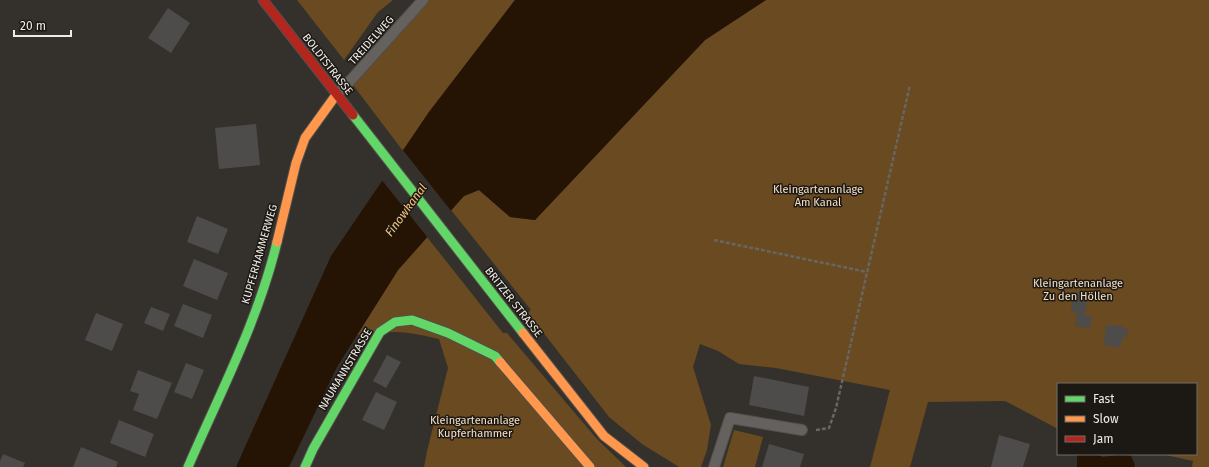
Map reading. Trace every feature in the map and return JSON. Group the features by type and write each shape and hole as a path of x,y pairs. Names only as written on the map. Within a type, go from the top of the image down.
{"street":[{"name":"BOLDTSTRASSE","path":"263,0 375,143"},
{"name":"KUPFERHAMMERWEG","path":"188,467 255,315 272,262 296,163 305,138 336,95"},
{"name":"BRITZER STRASSE","path":"375,143 604,436 644,467"},
{"name":"NAUMANNSTRASSE","path":"305,467 313,449 380,332 395,322 412,320 448,333 495,356 590,467"}],"lane":[{"name":"TREIDELWEG","path":"336,95 422,0"},
{"path":"714,467 730,418 802,430"}],"path":[{"path":"802,430 820,430 829,428 838,399 910,85"},
{"path":"714,240 867,272"}],"green space":[{"path":"297,0 393,0 378,12 344,60"},
{"path":"423,0 515,0 429,112 403,151 350,81"},
{"path":"766,0 1209,0 1209,467 1192,467 1193,461 1166,455 1197,455 1197,383 1057,383 1057,428 1005,401 928,402 910,467 870,467 890,390 776,368 739,364 718,351 700,344 693,367 711,425 707,450 701,467 679,467 642,444 609,417 528,313 531,310 451,210 464,196 479,190 510,217 535,220 705,40"},
{"name":"Kleingartenanlage Kupferhammer","path":"427,237 503,333 507,333 597,439 626,467 424,467 448,368 439,339 398,332 378,332 357,335 398,270"},
{"path":"734,430 763,437 755,467 723,467"}],"water":[{"name":"Finowkanal","path":"515,0 766,0 705,40 535,220 510,217 479,190 464,196 398,270 337,367 289,467 236,467 331,256 429,112"},
{"path":"1077,455 1099,455 1103,457 1127,455 1131,456 1135,465 1134,467 1077,467"}],"pier":[{"path":"402,149 452,212 428,238 381,179"}],"building":[{"path":"168,8 190,23 171,53 148,38"},
{"path":"256,124 260,165 219,169 215,128"},
{"path":"197,216 228,229 218,254 187,242"},
{"path":"194,259 228,273 217,300 183,286"},
{"path":"1073,292 1088,293 1085,316 1092,317 1090,328 1075,326 1077,312 1071,312"},
{"path":"183,304 212,315 203,338 174,326"},
{"path":"151,307 170,314 163,331 144,323"},
{"path":"96,313 123,324 112,351 85,340"},
{"path":"1106,325 1122,326 1128,329 1126,338 1123,337 1120,348 1104,345"},
{"path":"387,355 401,362 386,388 373,381"},
{"path":"186,363 204,370 192,399 174,392"},
{"path":"138,370 172,383 157,419 133,410 139,394 130,391"},
{"path":"754,376 809,387 804,416 749,405"},
{"path":"376,392 397,402 384,430 362,420"},
{"path":"119,420 154,434 145,457 110,443"},
{"path":"999,435 1030,444 1023,467 991,467"},
{"path":"769,444 804,454 800,467 762,467"},
{"path":"81,447 118,462 116,467 73,467"},
{"path":"3,454 25,463 23,467 0,467 0,461"}],"traffic: fast":[{"path":"353,115 523,333"},
{"path":"188,467 249,328 260,300 277,242"},
{"path":"305,467 313,449 380,332 395,322 412,320 448,333 495,356 500,362"}],"traffic: slow":[{"path":"277,242 296,163 305,138 336,95"},
{"path":"523,333 604,436 644,467"},
{"path":"500,362 590,467"}],"traffic: jam":[{"path":"263,0 353,115"}],"park label":[{"name":"Kleingartenanlage Am Kanal","path":"818,195"},
{"name":"Kleingartenanlage Zu den Höllen","path":"1078,289"}]}
